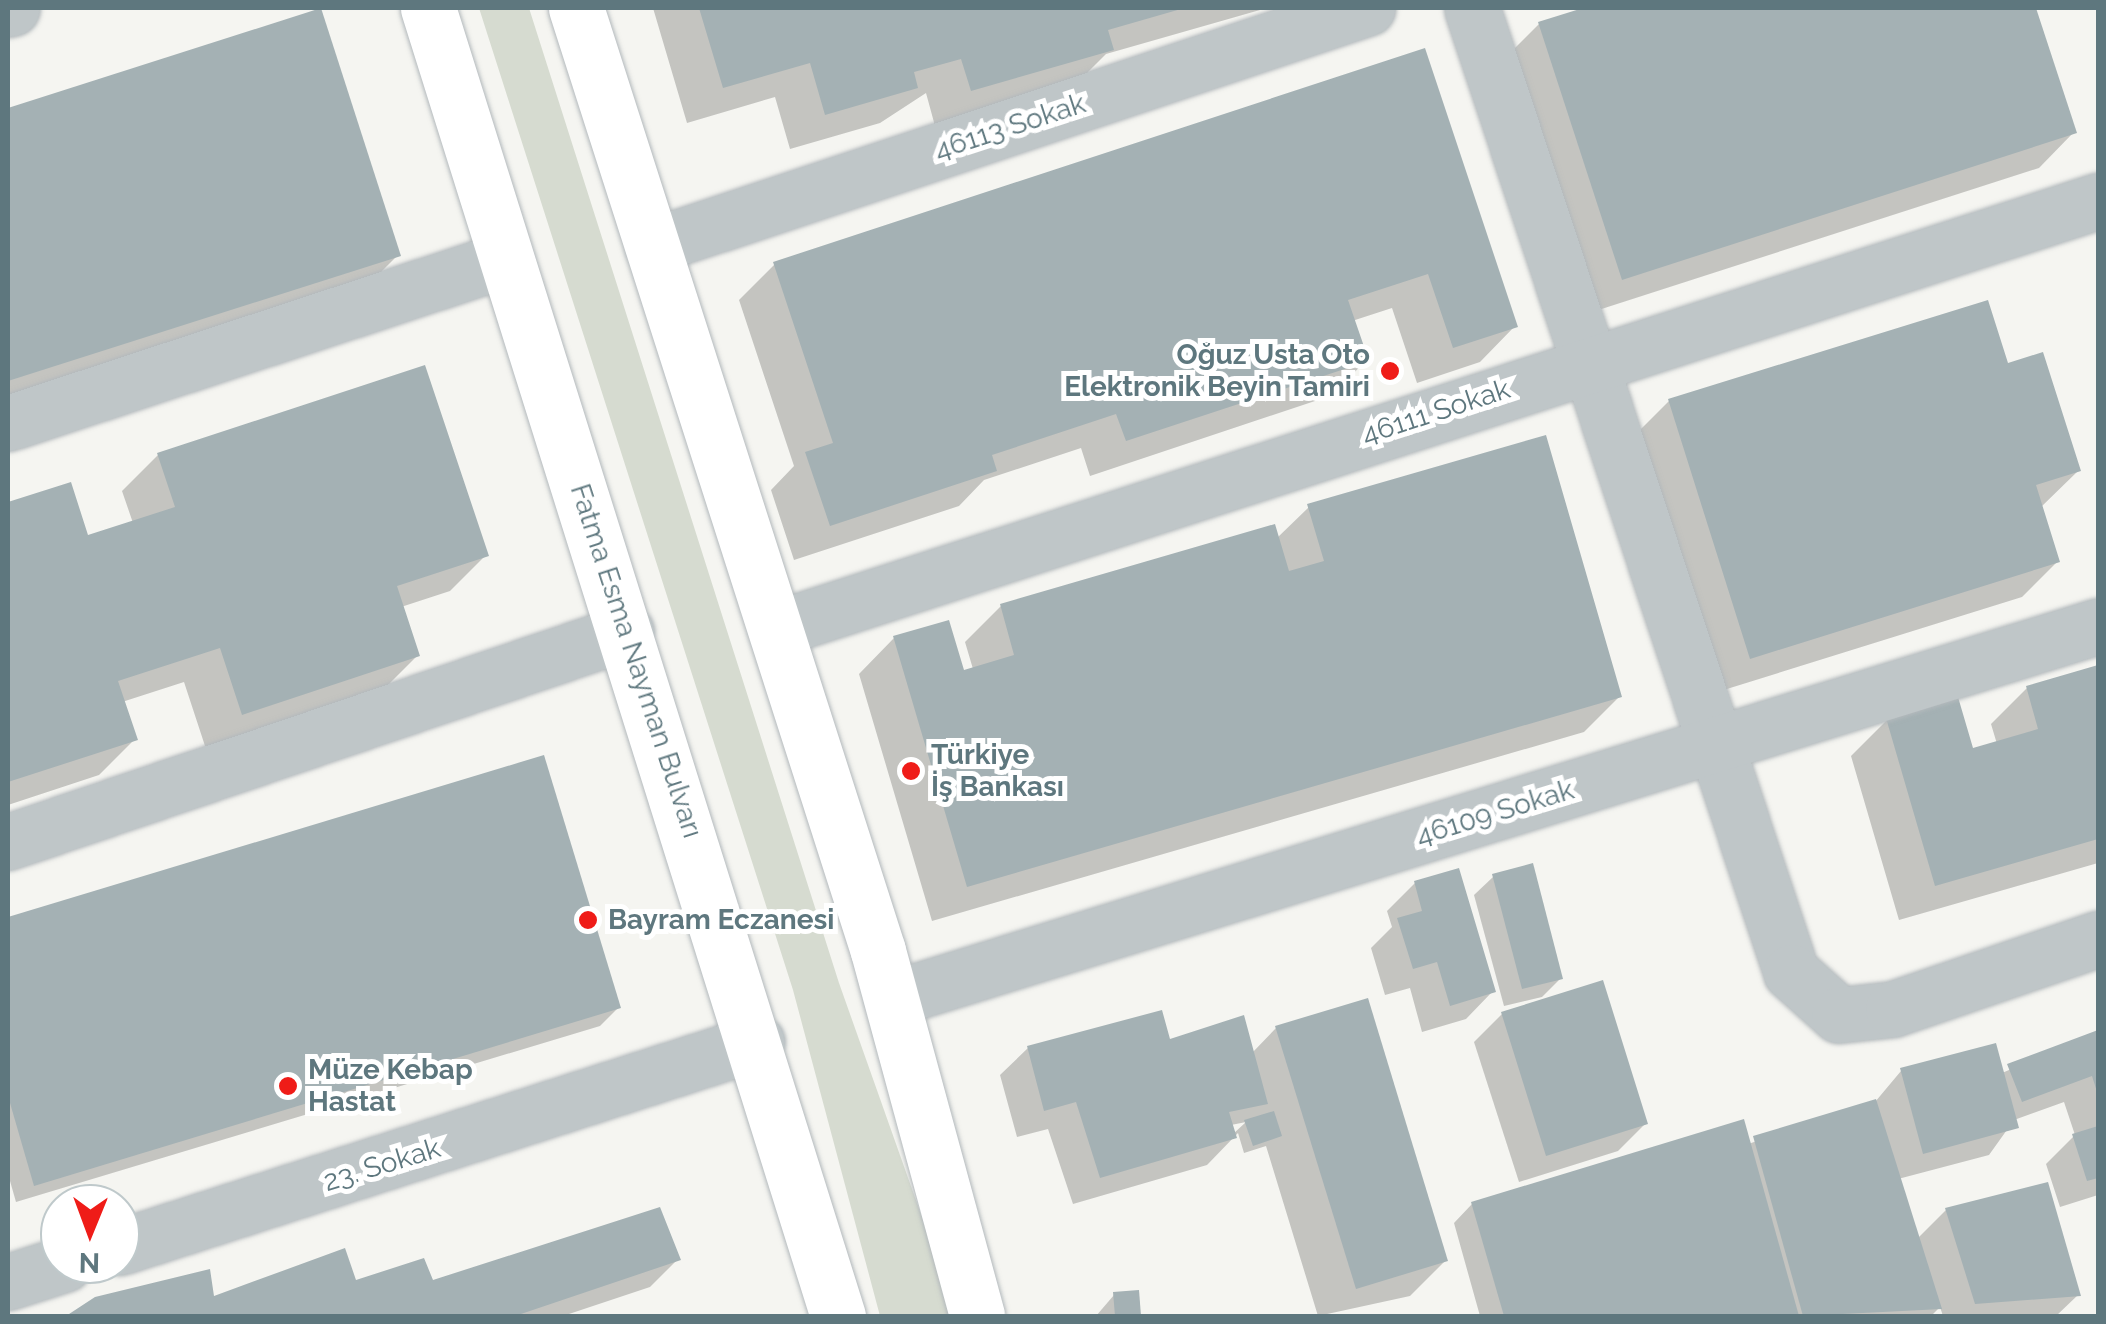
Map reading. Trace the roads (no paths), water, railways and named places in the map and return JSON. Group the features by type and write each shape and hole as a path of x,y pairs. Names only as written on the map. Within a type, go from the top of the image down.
{"main road":[{"name":"Fatma Esma Nayman Bulvarı","path":"428,8 757,1042 832,1295"},
{"path":"576,8 891,998 982,1311"},
{"path":"792,1316 832,1295"}],"street":[{"name":"46113 Sokak","path":"652,246 1367,8"},
{"path":"1472,8 1791,972 1839,1015 1893,1009 2098,939"},
{"name":"46111 Sokak","path":"775,629 2098,200"},
{"path":"8,424 506,260"},
{"name":"46109 Sokak","path":"891,998 2098,626"},
{"path":"8,842 626,632"},
{"name":"23. Sokak","path":"140,1241 757,1042"},
{"path":"8,1282 40,1272"}],"place":[{"name":"Oğuz Usta Oto Elektronik Beyin Tamiri","path":"1390,371"},
{"name":"Türkiye İş Bankası","path":"911,771"},
{"name":"Bayram Eczanesi","path":"588,920"},
{"name":"Müze Kebap Hastat","path":"288,1086"}]}
